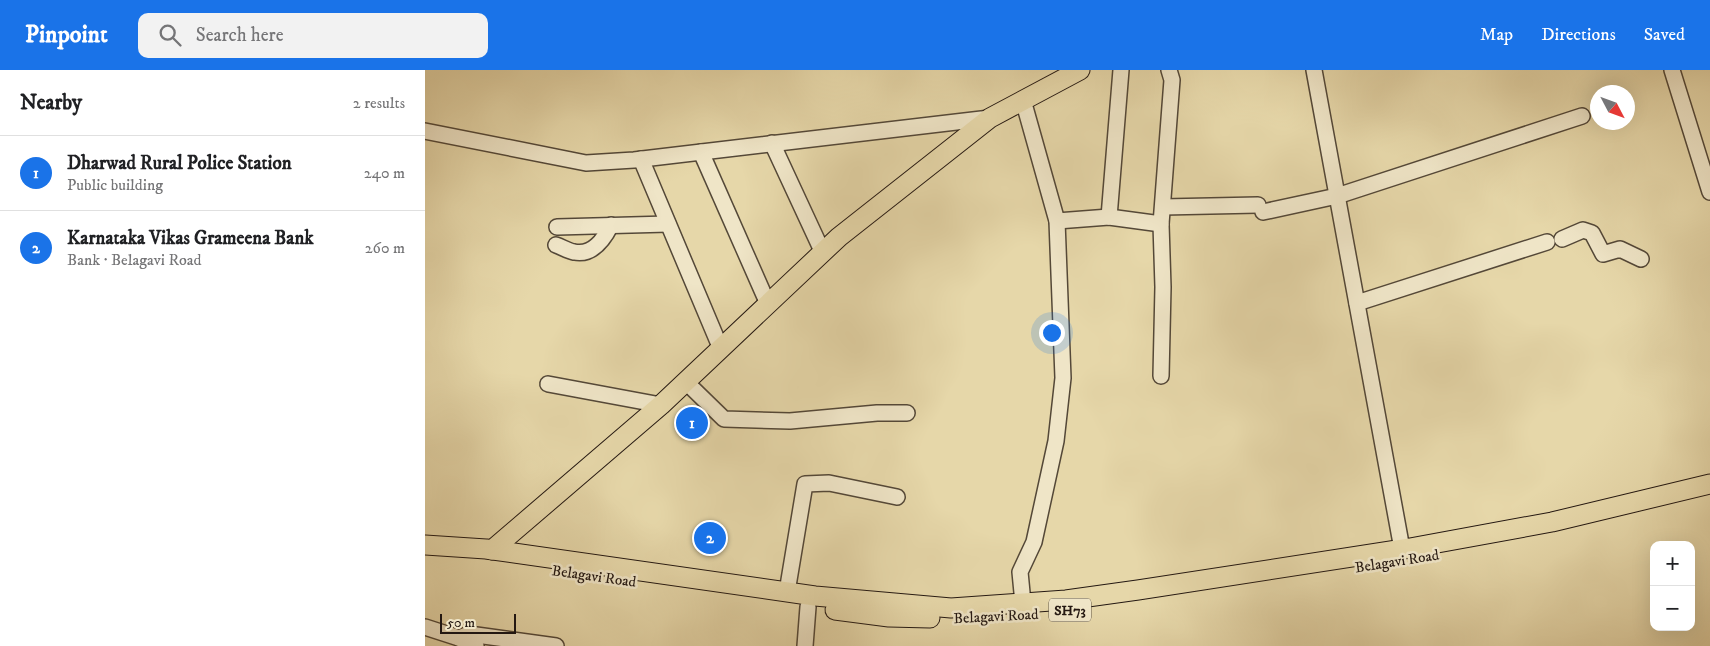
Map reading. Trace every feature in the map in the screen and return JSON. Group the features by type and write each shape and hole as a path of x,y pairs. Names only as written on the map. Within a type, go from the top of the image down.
{"main road":[{"path":"492,550 661,405 839,237 989,118 1081,70"},
{"path":"425,545 492,550 787,592 951,608 1066,600 1402,549 1551,522 1710,484"},
{"name":"Belagavi Road","path":"425,558 493,561 889,617 973,619 1025,615 1161,599 1405,561 1586,526 1710,497"}],"street":[{"path":"1109,217 1121,70"},
{"path":"1161,376 1163,287 1161,224 1172,80 1169,70"},
{"path":"1314,70 1402,549"},
{"path":"1672,70 1710,192"},
{"path":"1023,100 1057,221 1063,378 1055,440 1034,542 1020,572 1023,603"},
{"path":"1163,206 1261,208 1337,196 1582,116"},
{"path":"425,131 586,163 641,159 989,118"},
{"path":"773,144 823,253"},
{"path":"701,152 768,304"},
{"path":"641,159 721,349"},
{"path":"1057,221 1109,217 1161,224"},
{"path":"557,227 668,224"},
{"path":"555,245 581,253 593,249 604,239 611,225"},
{"path":"1357,303 1554,241 1583,230 1592,233 1603,254 1620,249 1641,259"},
{"path":"686,382 724,419 790,421 877,413 907,414"},
{"path":"548,384 661,405"},
{"path":"787,592 805,484 829,483 897,497"},
{"path":"805,646 808,607"},
{"path":"425,627 459,638 476,646"},
{"path":"459,638 469,634 557,646"}],"place":[{"name":"Dharwad Rural Police Station","path":"692,423"},
{"name":"Karnataka Vikas Grameena Bank","path":"710,538"}]}
